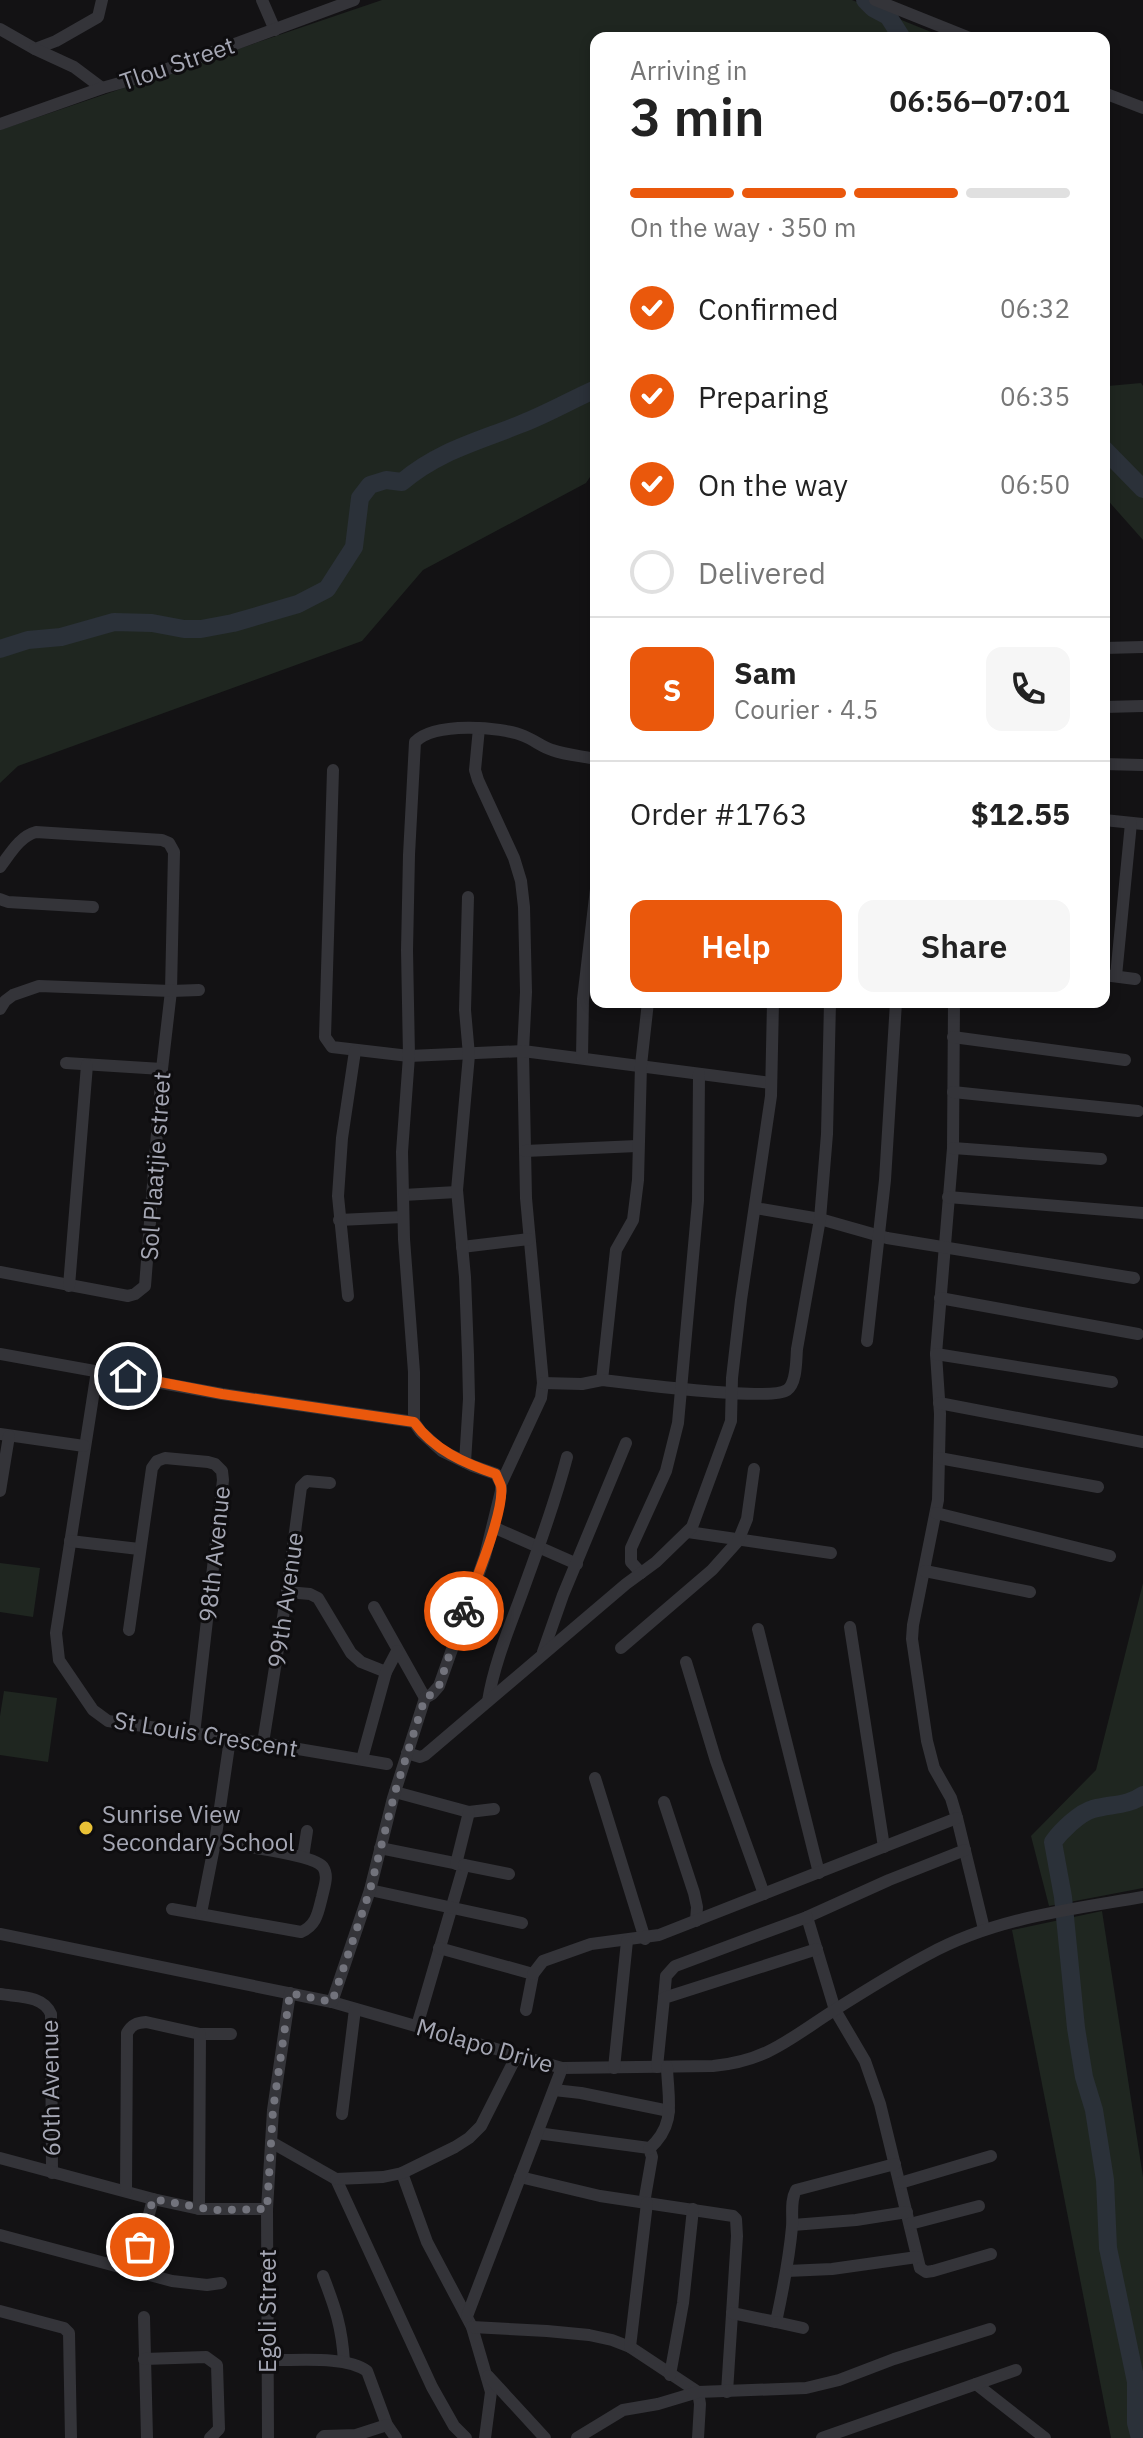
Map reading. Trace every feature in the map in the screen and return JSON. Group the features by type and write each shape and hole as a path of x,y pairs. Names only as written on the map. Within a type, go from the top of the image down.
{"street":[{"path":"35,49 98,17 102,0"},
{"path":"262,0 275,30"},
{"name":"Tlou Street","path":"0,124 102,88 162,71 354,0"},
{"path":"875,0 955,32"},
{"path":"0,29 74,67 102,88"},
{"path":"1110,95 1143,108"},
{"path":"1110,648 1143,647"},
{"path":"1110,707 1143,706"},
{"path":"332,2002 370,1890 395,1792 425,1698 439,1686 493,1527 501,1484 541,1398 543,1383 529,1239 525,1151 524,907 514,858 475,770 479,728"},
{"path":"501,1484 496,1474 442,1451 414,1422 402,1152 409,1056 407,934 415,742 422,734 479,728 505,730 527,737 555,752 590,758"},
{"path":"1110,764 1142,765"},
{"path":"333,770 325,1037 332,1047 409,1056 523,1051 771,1083"},
{"path":"1110,821 1137,823 1110,975 1135,979"},
{"name":"Sol Plaatjie street","path":"0,867 22,839 36,832 162,840 173,847 174,858 171,991 145,1286 128,1296 0,1272"},
{"path":"465,1462 469,1399 465,1277 457,1192 469,1055 465,1010 468,897"},
{"path":"0,899 93,907"},
{"path":"582,1058 583,999 590,940"},
{"path":"2,1002 39,986 199,990"},
{"path":"602,1380 616,1250 633,1220 638,1180 641,1065 647,1008"},
{"path":"407,1753 420,1757 425,1755 543,1653 677,1544 692,1527 731,1421 741,1300 771,1083 773,1008"},
{"path":"543,1383 582,1384 602,1380 732,1393 777,1393 788,1390 792,1382 820,1219 827,1134 830,1008"},
{"path":"867,1341 885,1180 896,1008"},
{"path":"954,1008 953,1148 936,1354 939,1403 936,1513 912,1639 934,1768 951,1798 984,1929"},
{"path":"953,1037 1125,1060"},
{"path":"348,1296 338,1196 342,1138 355,1051"},
{"path":"66,1063 162,1069"},
{"path":"69,1286 87,1065"},
{"path":"641,1573 631,1562 631,1548 666,1471 678,1423 698,1201 699,1074"},
{"path":"953,1092 1138,1111"},
{"path":"525,1151 637,1146"},
{"path":"953,1148 1101,1159"},
{"path":"403,1195 457,1192"},
{"path":"948,1197 1143,1213"},
{"path":"755,1208 820,1219 877,1235 1134,1278"},
{"path":"339,1220 403,1217"},
{"path":"462,1247 529,1239"},
{"path":"940,1298 1138,1334"},
{"path":"0,1354 222,1394 414,1422"},
{"path":"936,1354 1112,1382"},
{"name":"St Louis Crescent","path":"97,1371 56,1633 59,1660 93,1710 108,1721 387,1764"},
{"path":"939,1403 1143,1442"},
{"path":"0,1491 4,1435 84,1446"},
{"path":"543,1653 563,1595 626,1443"},
{"path":"488,1701 494,1669 567,1457"},
{"name":"98th Avenue","path":"129,1630 150,1475 157,1461 165,1458 215,1464 222,1471 223,1480 194,1734"},
{"path":"939,1458 1098,1487"},
{"path":"621,1648 712,1570 738,1541 747,1519 754,1469"},
{"name":"99th Avenue","path":"263,1743 301,1487 307,1481 330,1483"},
{"path":"936,1513 1110,1556"},
{"path":"493,1527 577,1564"},
{"path":"688,1532 831,1553"},
{"path":"70,1541 139,1549"},
{"path":"925,1571 1030,1592"},
{"path":"287,1592 310,1594 318,1598 351,1653 361,1662 386,1672"},
{"path":"374,1607 425,1698"},
{"path":"850,1627 884,1847"},
{"path":"758,1629 819,1873"},
{"path":"362,1759 386,1672 397,1651"},
{"path":"686,1662 716,1761 764,1894"},
{"path":"201,1913 230,1739"},
{"path":"595,1778 645,1939"},
{"path":"395,1792 469,1812 494,1809"},
{"path":"664,1802 694,1893 696,1921"},
{"path":"417,2026 450,1908 469,1812"},
{"path":"526,2010 533,1974 543,1961 591,1944 645,1939 957,1818"},
{"path":"303,1857 307,1831"},
{"path":"172,1909 301,1932 309,1929 317,1918 326,1879 320,1864 303,1857 215,1842"},
{"path":"380,1848 509,1874"},
{"path":"649,2149 667,2127 669,2111 662,2067 664,1998 666,1976 675,1966 807,1917 965,1850"},
{"path":"370,1890 522,1923"},
{"name":"Molapo Drive","path":"0,1934 332,2002 562,2068 713,2066 755,2059 928,1954 984,1929 1007,1921 1143,1897"},
{"path":"807,1917 835,2010 857,2043 880,2104 920,2268 926,2272 991,2254"},
{"path":"614,2068 627,1941"},
{"path":"439,1948 533,1974"},
{"path":"664,1998 817,1949"},
{"name":"Egoli Street","path":"268,2438 267,2209 276,2084 290,1993"},
{"name":"60th Avenue","path":"0,1994 41,2001 48,2006 51,2014 52,2173"},
{"path":"342,2114 355,2009"},
{"path":"126,2191 127,2033 134,2025 146,2022 200,2034 231,2034"},
{"path":"199,2209 200,2034"},
{"path":"271,2142 336,2179 402,2173 455,2147 481,2126 517,2055"},
{"path":"470,2322 562,2068"},
{"path":"554,2090 669,2111"},
{"path":"537,2133 649,2149"},
{"path":"630,2347 652,2157 649,2149"},
{"path":"900,2183 991,2156"},
{"path":"0,2158 199,2209 267,2209"},
{"path":"776,2322 787,2271 796,2190 895,2164"},
{"path":"402,2173 427,2242 470,2322 486,2373 491,2392 485,2438"},
{"path":"520,2177 563,2189 728,2214 736,2219 727,2392"},
{"path":"336,2179 432,2387 454,2426 466,2438"},
{"path":"134,2271 153,2199"},
{"path":"793,2225 908,2218 979,2206"},
{"path":"670,2375 683,2303 693,2209"},
{"path":"0,2235 172,2281 207,2285 221,2283"},
{"path":"787,2271 832,2269 917,2257"},
{"path":"323,2276 343,2334 344,2362"},
{"path":"0,2311 64,2328 69,2333 71,2438"},
{"path":"732,2313 803,2328"},
{"path":"144,2317 147,2438"},
{"path":"470,2322 589,2335 630,2347 698,2392 698,2438"},
{"path":"577,2438 623,2410 698,2392 806,2388 839,2380 990,2329"},
{"path":"144,2359 206,2357 217,2365 219,2429 210,2438"},
{"path":"268,2360 344,2362 367,2371 387,2425 396,2438"},
{"path":"822,2438 1016,2370"},
{"path":"486,2373 545,2438"},
{"path":"976,2384 1045,2438"},
{"path":"322,2438 347,2437 387,2425"}],"shaded area":[{"path":"382,0 852,0 931,32 590,32 590,477 586,483 423,570 362,641 18,766 0,783 0,130"},
{"path":"1141,383 1143,386 1143,540 1110,503 1110,386"},
{"path":"0,1563 40,1568 33,1617 0,1612"},
{"path":"1143,1583 1143,1888 1049,1906 1031,1836 1096,1770"},
{"path":"4,1691 57,1698 48,1762 0,1755 0,1716"},
{"path":"1102,1911 1143,2177 1143,2438 1111,2438 1012,1930"}],"waterway":[{"path":"865,0 888,16 898,32"},
{"path":"0,649 114,622 201,629 298,604 327,589 354,547 360,498 370,485 386,480 402,482 444,455 531,420 590,392"},
{"path":"1110,455 1143,489"},
{"path":"1140,2438 1136,2423 1136,2382 1108,2248 1105,2180 1076,2028 1063,1897 1053,1842 1082,1814 1143,1795"}],"way so far":[{"path":"140,2247 153,2199 199,2209 267,2209 273,2110 290,1993 332,2002 370,1890 395,1792 425,1698 439,1686 464,1611"}],"place":[{"name":"Sunrise View Secondary School","path":"86,1828"}],"route":[{"path":"128,1376 222,1394 414,1422 442,1451 496,1474 501,1484 500,1501 485,1556 464,1611"}]}
